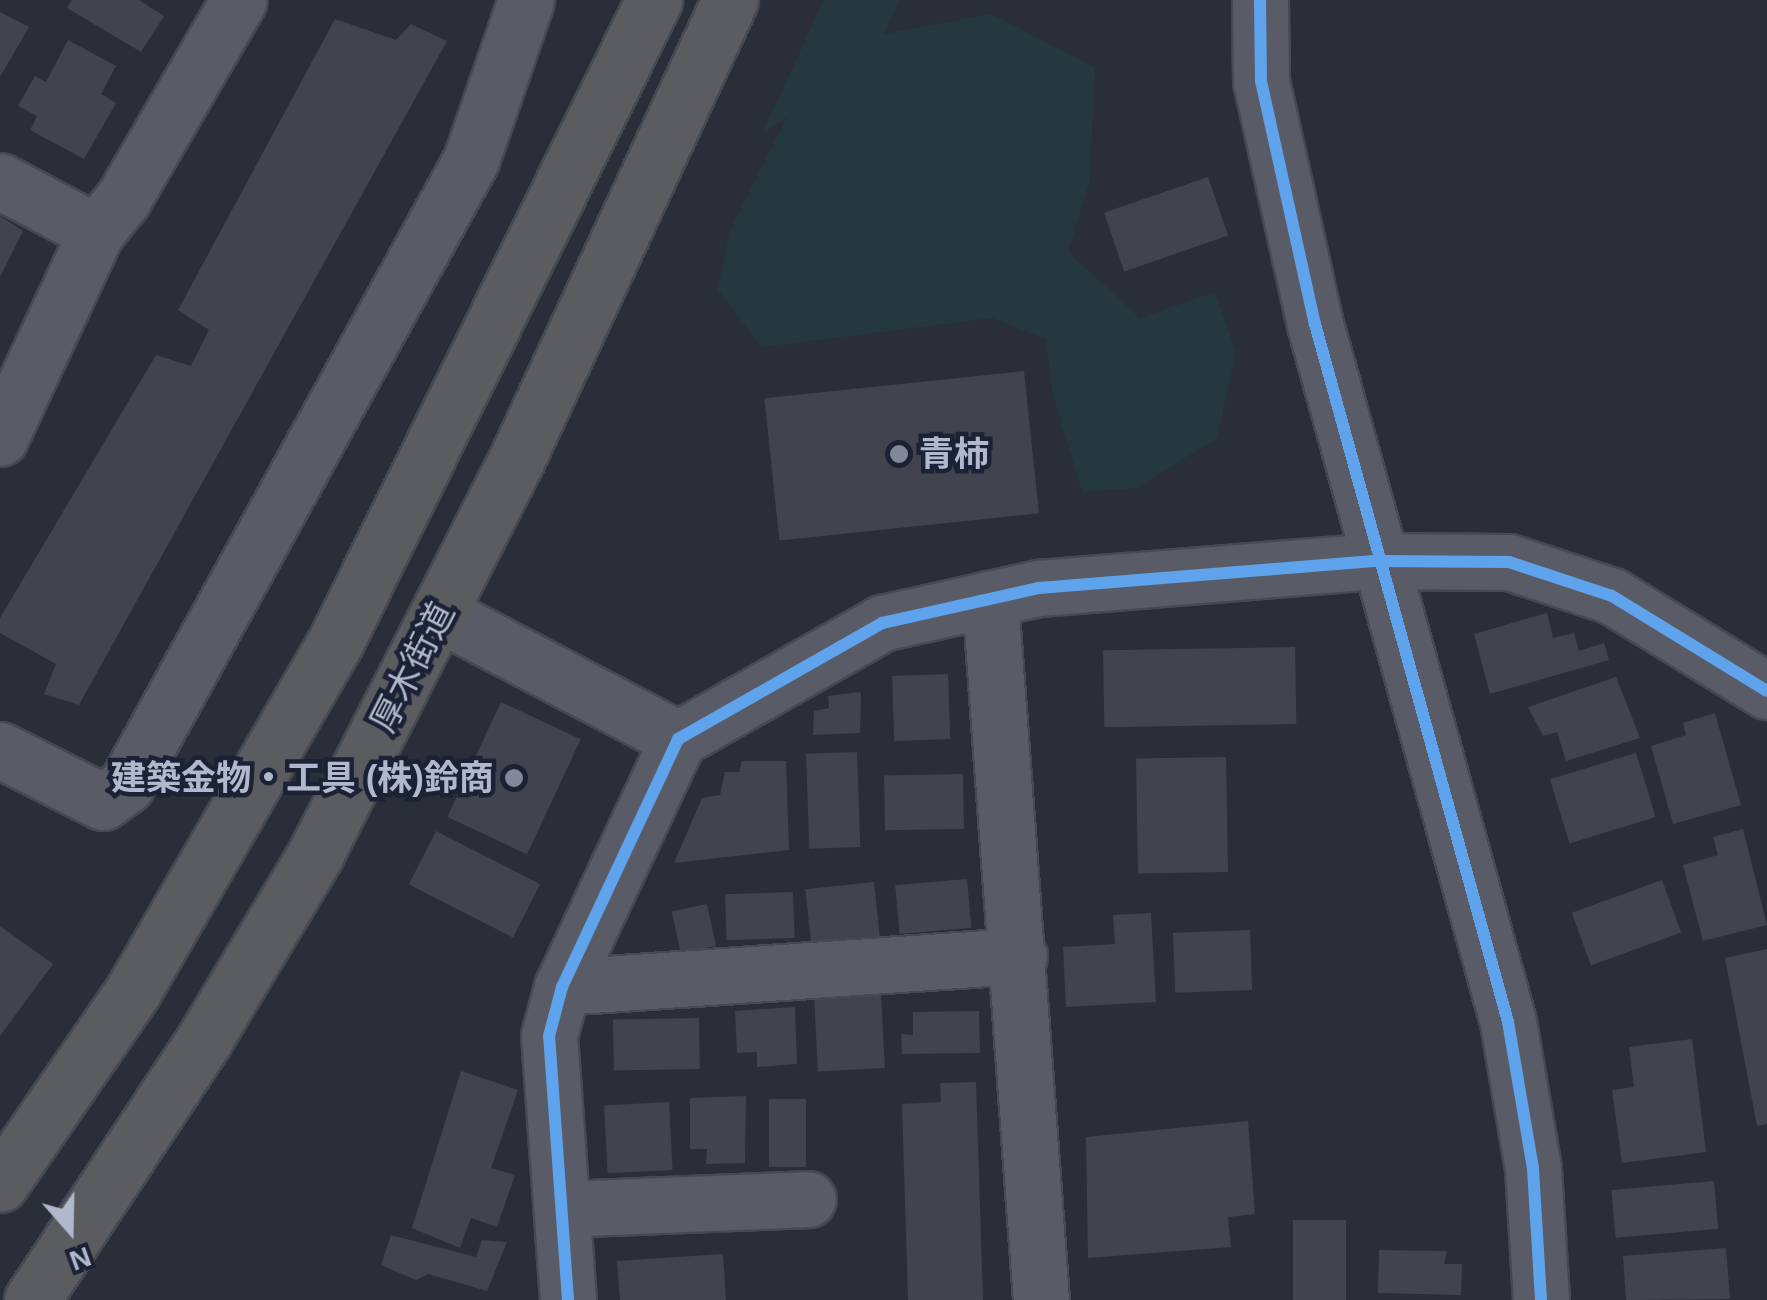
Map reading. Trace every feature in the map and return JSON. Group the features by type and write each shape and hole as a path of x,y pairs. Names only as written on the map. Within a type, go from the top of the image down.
{"highway":[{"path":"0,1184 133,991 326,660 414,494 654,0"},
{"name":"厚木街道","path":"32,1300 204,1040 315,855 440,614 730,0"}],"street":[{"path":"0,438 96,232 123,199 239,0"},
{"path":"0,750 104,802 126,785 470,160 526,0"},
{"path":"1260,0 1261,80 1314,324 1376,561 1508,1022 1533,1169 1541,1300"},
{"path":"0,181 96,232"},
{"path":"568,1300 550,1036 562,987 678,739 882,623 1038,588 1376,561 1509,562 1612,596 1767,690"},
{"path":"990,599 1019,956 1040,1300"},
{"path":"440,614 678,739"},
{"path":"562,987 1019,956"},
{"path":"563,1209 808,1199"}],"shaded area":[{"path":"824,0 899,0 884,34 991,14 1095,67 1090,180 1068,252 1140,318 1215,292 1236,352 1217,438 1136,488 1082,492 1053,395 1046,339 992,318 762,347 718,290 730,231 787,117 762,134"}],"building":[{"path":"72,0 139,0 164,16 141,52 67,8"},
{"path":"0,12 29,27 0,77"},
{"path":"335,19 396,40 411,24 447,41 79,705 44,694 56,664 0,633 0,618 156,355 191,366 209,330 178,310"},
{"path":"68,40 116,66 101,94 116,103 84,159 30,130 37,116 18,106 35,76 46,82"},
{"path":"1208,177 1228,236 1124,271 1104,213"},
{"path":"0,216 23,231 0,277"},
{"name":"青柿","path":"1024,371 1039,513 779,540 764,398"},
{"path":"1547,613 1553,638 1574,633 1579,651 1604,643 1609,660 1490,694 1474,634"},
{"path":"1295,647 1296,724 1104,727 1103,650"},
{"path":"948,674 950,739 894,741 892,676"},
{"path":"1616,677 1640,738 1566,761 1557,732 1543,736 1528,707"},
{"path":"861,692 860,733 813,735 814,711 829,708 828,696"},
{"name":"建築金物・工具 (株)鈴商","path":"501,702 581,739 527,854 447,817"},
{"path":"1715,713 1741,805 1673,824 1651,746 1686,735 1683,723"},
{"path":"857,752 860,847 809,849 806,754"},
{"path":"1636,753 1656,817 1570,843 1550,779"},
{"path":"1226,757 1228,872 1138,874 1136,759"},
{"path":"742,761 786,761 789,850 674,863 702,798 720,795 725,772 739,772"},
{"path":"963,774 964,829 885,830 884,775"},
{"path":"1743,829 1767,925 1703,941 1683,865 1718,855 1713,837"},
{"path":"436,831 540,884 513,938 409,884"},
{"path":"967,879 971,928 900,934 895,885"},
{"path":"1662,880 1681,933 1591,965 1572,913"},
{"path":"874,882 880,940 811,947 805,889"},
{"path":"793,892 795,938 727,940 725,894"},
{"path":"707,904 716,946 681,954 672,911"},
{"path":"1151,913 1156,1002 1066,1007 1063,947 1115,944 1113,915"},
{"path":"0,926 53,964 0,1036"},
{"path":"1250,930 1252,990 1175,993 1173,933"},
{"path":"1767,949 1767,1124 1757,1126 1725,958"},
{"path":"881,994 885,1068 818,1071 814,998"},
{"path":"795,1007 797,1064 757,1067 757,1052 737,1053 735,1011"},
{"path":"979,1011 980,1053 902,1054 901,1034 913,1035 913,1012"},
{"path":"699,1018 700,1069 614,1070 613,1020"},
{"path":"1692,1039 1706,1152 1622,1163 1612,1090 1634,1087 1629,1047"},
{"path":"461,1071 518,1090 491,1168 515,1175 497,1227 471,1218 460,1248 412,1228"},
{"path":"976,1082 983,1300 908,1300 902,1104 941,1102 940,1083"},
{"path":"746,1096 745,1163 706,1164 707,1149 690,1149 690,1098"},
{"path":"769,1099 806,1099 806,1167 769,1167"},
{"path":"669,1102 673,1170 608,1173 604,1105"},
{"path":"1248,1121 1255,1214 1228,1217 1231,1247 1088,1258 1086,1137"},
{"path":"1714,1181 1718,1229 1616,1238 1611,1190"},
{"path":"1293,1220 1346,1220 1346,1300 1293,1300"},
{"path":"391,1235 476,1257 482,1240 507,1242 487,1291 428,1274 416,1280 381,1265"},
{"path":"1726,1248 1730,1299 1626,1300 1623,1256"},
{"path":"1379,1250 1447,1251 1444,1264 1462,1264 1461,1295 1378,1293"},
{"path":"723,1254 726,1300 620,1300 617,1261"}],"cycle path":[{"path":"1260,0 1261,81 1315,324 1508,1022 1533,1169 1541,1300"},
{"path":"568,1300 549,1036 562,987 678,739 882,623 1039,588 1377,561 1509,562 1612,596 1767,691"}],"place":[{"name":"青柿","path":"899,454"},
{"name":"建築金物・工具 (株)鈴商","path":"514,778"}]}
